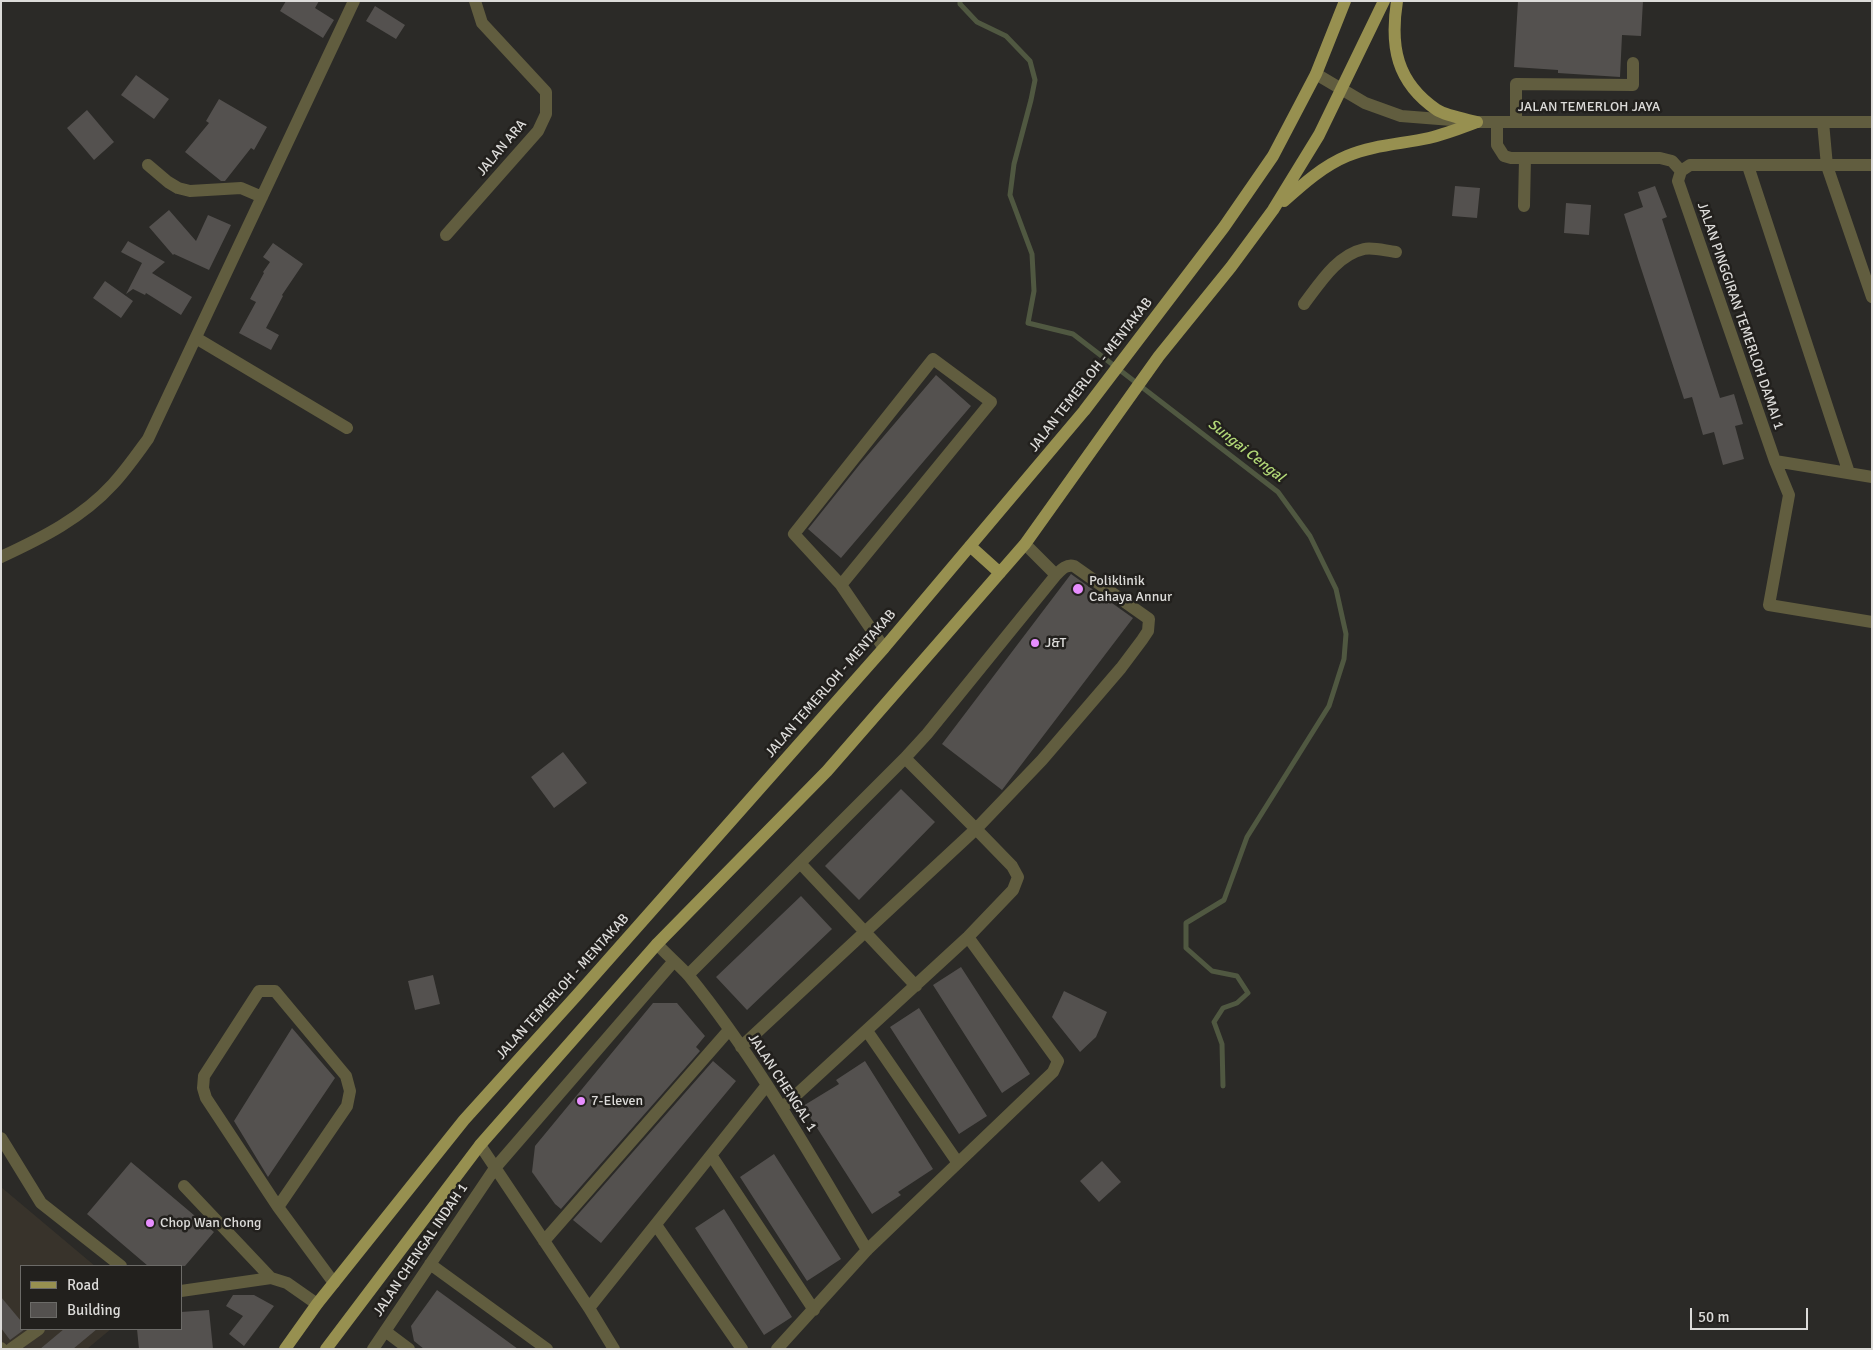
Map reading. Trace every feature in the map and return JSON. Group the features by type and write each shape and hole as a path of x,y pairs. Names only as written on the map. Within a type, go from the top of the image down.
{"main road":[{"name":"JALAN TEMERLOH - MENTAKAB","path":"285,1349 317,1304 464,1120 884,648 1084,411 1140,340 1224,227 1273,156 1316,74 1345,1"},
{"path":"326,1349 480,1144 657,944 826,770 1025,544 1159,356 1231,267 1273,210 1320,136 1384,1"},
{"path":"1397,1 1394,24 1395,47 1400,69 1418,93 1438,110 1477,122"},
{"path":"1273,210 1313,175 1345,157 1362,150 1388,144 1429,138 1477,122"},
{"path":"970,546 1000,573"}],"street":[{"path":"1,557 42,538 75,517 112,485 148,439 354,1"},
{"name":"JALAN ARA","path":"446,236 538,131 546,114 546,92 482,23 475,1"},
{"path":"1516,122 1516,84 1633,85 1633,63"},
{"name":"JALAN TEMERLOH JAYA","path":"1316,74 1365,103 1401,116 1477,122 1872,122"},
{"path":"1497,122 1497,145 1504,156 1511,158 1660,158 1672,161 1679,176 1690,165 1872,165"},
{"path":"1823,122 1827,166 1872,296"},
{"path":"1524,206 1525,158"},
{"path":"148,165 178,188 190,191 241,188 262,197"},
{"path":"1748,166 1849,473"},
{"name":"JALAN PINGGIRAN TEMERLOH DAMAI 1","path":"1679,176 1775,461 1789,495 1769,605 1872,622"},
{"path":"1304,304 1331,269 1348,254 1366,248 1396,252"},
{"path":"196,338 347,428"},
{"path":"841,585 991,402 933,359 794,534 841,585 884,648"},
{"path":"1775,461 1872,477"},
{"path":"1025,544 1056,575"},
{"path":"688,975 905,758 927,734 1063,568 1070,565 1074,566 1149,619 1148,631 1121,668 1042,760 976,829 741,1046"},
{"path":"782,1108 968,937 1012,890 1018,876 1012,866 905,758"},
{"path":"800,863 916,986"},
{"path":"778,1349 867,1250 1053,1072 1058,1061 968,937"},
{"name":"JALAN CHENGAL 1","path":"657,944 688,975 741,1046 782,1108 867,1250"},
{"name":"JALAN CHENGAL INDAH 1","path":"373,1349 495,1168 674,961"},
{"path":"278,1206 347,1106 350,1091 346,1076 275,991 259,991 204,1076 203,1088 206,1098 278,1206 334,1283"},
{"path":"544,1241 729,1030"},
{"path":"867,1031 958,1162"},
{"path":"589,1308 767,1085"},
{"path":"1,1138 41,1202 120,1265"},
{"path":"480,1144 589,1308 614,1349"},
{"path":"711,1155 814,1310"},
{"path":"184,1186 271,1278"},
{"path":"656,1224 742,1349"},
{"path":"430,1264 547,1349"},
{"path":"182,1291 271,1278 287,1283 317,1304"},
{"path":"12,1349 38,1330"},
{"path":"385,1331 409,1349"}],"shaded area":[{"path":"1,1187 94,1265 20,1265 20,1330 110,1330 87,1349 1,1349"}],"building":[{"path":"286,1 319,1 315,8 334,20 323,38 280,11"},
{"path":"1518,1 1643,1 1641,36 1622,35 1620,77 1558,73 1558,70 1514,67"},
{"path":"375,6 405,25 396,39 366,21"},
{"path":"136,75 169,99 154,119 121,95"},
{"path":"219,99 267,127 254,150 251,148 225,181 221,181 185,152 209,123 206,121"},
{"path":"87,110 114,142 94,160 67,128"},
{"path":"1455,186 1480,188 1477,218 1452,216"},
{"path":"1655,186 1667,217 1662,219 1720,398 1734,394 1743,424 1735,426 1744,459 1723,465 1714,432 1703,435 1692,397 1684,399 1624,214 1643,207 1638,192"},
{"path":"1566,203 1591,205 1589,235 1564,233"},
{"path":"169,210 196,241 208,215 231,225 209,270 173,255 149,227"},
{"path":"128,241 165,262 152,273 192,297 181,315 146,293 145,295 133,289 126,294 142,263 121,252"},
{"path":"273,243 303,264 282,295 266,328 279,335 271,350 239,333 256,302 250,299 270,262 263,257"},
{"path":"105,281 133,301 121,318 93,298"},
{"path":"936,375 971,406 841,558 808,529 860,464"},
{"path":"1071,574 1133,618 1002,790 942,744"},
{"path":"563,752 587,783 554,808 531,777"},
{"path":"901,789 935,822 859,900 825,866"},
{"path":"801,896 832,929 747,1010 716,977"},
{"path":"961,967 1030,1074 1002,1093 933,985"},
{"path":"433,975 440,1004 415,1010 408,981"},
{"path":"1064,991 1107,1012 1096,1037 1080,1052 1052,1017"},
{"path":"653,1003 677,1003 705,1036 696,1047 700,1051 561,1209 555,1204 532,1172 535,1146"},
{"path":"919,1008 987,1116 959,1134 890,1027"},
{"path":"292,1028 335,1078 268,1177 234,1121"},
{"path":"713,1061 736,1081 601,1243 573,1220"},
{"path":"865,1061 933,1169 898,1192 901,1195 872,1214 803,1106 839,1084 836,1080"},
{"path":"774,1154 841,1259 807,1281 740,1177"},
{"path":"1102,1161 1121,1182 1099,1202 1080,1181"},
{"name":"Chop Wan Chong","path":"131,1162 214,1232 185,1266 147,1265 87,1214"},
{"path":"724,1209 792,1317 764,1335 695,1228"},
{"path":"437,1290 518,1349 424,1349 414,1341 411,1326"},
{"path":"233,1295 254,1295 274,1306 244,1346 229,1334 243,1316 226,1306"},
{"path":"1,1297 20,1320 20,1330 24,1330 10,1340 1,1328"},
{"path":"209,1310 213,1349 139,1349 137,1330 182,1330 182,1312"},
{"path":"63,1330 96,1330 73,1349 40,1349"}],"waterway":[{"name":"Sungai Cengal","path":"960,1 960,4 977,22 1006,36 1030,61 1035,80 1014,164 1010,195 1032,254 1034,291 1028,323 1073,334 1278,492 1310,536 1336,589 1346,634 1344,659 1329,706 1247,837 1224,900 1186,923 1186,948 1212,971 1237,976 1248,993 1237,1003 1223,1008 1214,1022 1222,1044 1223,1086"}],"place":[{"name":"Poliklinik Cahaya Annur","path":"1078,589"},
{"name":"J&T","path":"1035,643"},
{"name":"7-Eleven","path":"581,1101"},
{"name":"Chop Wan Chong","path":"150,1223"}]}
